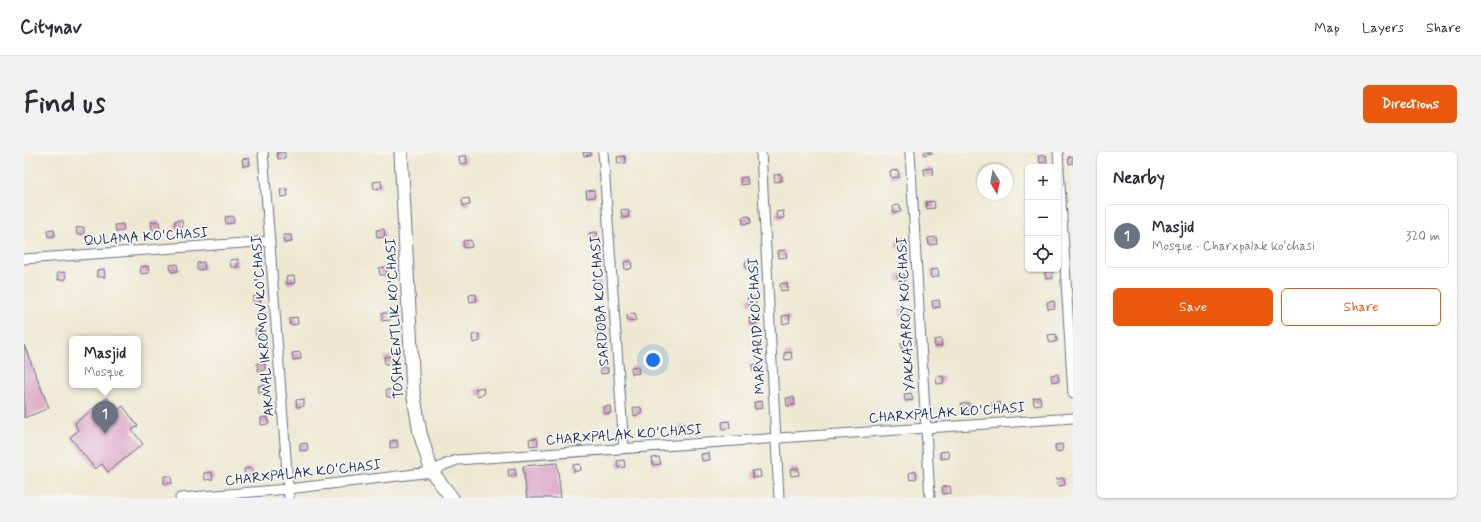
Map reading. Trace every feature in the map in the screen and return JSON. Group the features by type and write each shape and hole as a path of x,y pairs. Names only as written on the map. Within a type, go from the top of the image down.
{"main road":[{"name":"TOSHKENTLIK KO'CHASI","path":"402,152 412,391 420,433 432,472 452,498"}],"street":[{"name":"AKMAL IKROMOV KO'CHASI","path":"263,152 289,493"},
{"name":"SARDOBA KO'CHASI","path":"603,152 624,448"},
{"name":"MARVARID KO'CHASI","path":"761,152 779,498"},
{"name":"YAKKASAROY KO'CHASI","path":"910,152 930,498"},
{"path":"1058,152 1073,394"},
{"name":"QULAMA KO'CHASI","path":"24,259 270,241"},
{"name":"CHARXPALAK KO'CHASI","path":"180,498 289,493 432,472 457,460 776,437 926,429 1073,418"}],"building":[{"path":"277,152 285,152 285,158 278,159"},
{"path":"583,152 591,152 591,155 584,156"},
{"path":"924,152 932,152 932,153 924,155"},
{"path":"466,155 467,163 460,164 459,157"},
{"path":"1046,155 1047,162 1040,163 1038,156"},
{"path":"625,156 626,163 618,164 617,157"},
{"path":"1073,156 1073,163 1069,164 1068,157"},
{"path":"249,158 250,165 243,166 242,159"},
{"path":"932,168 933,175 925,176 924,169"},
{"path":"898,170 899,177 891,178 890,171"},
{"path":"781,174 782,181 775,182 774,175"},
{"path":"747,177 748,184 741,185 740,178"},
{"path":"381,181 382,188 374,189 373,182"},
{"path":"287,189 288,196 281,197 280,190"},
{"path":"594,190 595,197 587,198 586,191"},
{"path":"469,198 470,205 463,206 462,199"},
{"path":"934,201 935,208 927,209 926,202"},
{"path":"900,205 901,212 894,213 893,206"},
{"path":"628,209 629,217 622,218 621,210"},
{"path":"783,211 784,218 777,219 776,212"},
{"path":"233,216 234,223 226,224 225,217"},
{"path":"750,216 751,223 743,224 742,217"},
{"path":"182,220 183,227 175,228 175,221"},
{"path":"159,221 160,229 152,230 151,222"},
{"path":"123,224 124,231 116,232 115,225"},
{"path":"84,227 84,234 77,235 76,228"},
{"path":"54,229 55,236 48,237 47,230"},
{"path":"384,229 385,237 377,238 376,230"},
{"path":"597,232 598,239 590,240 589,233"},
{"path":"283,235 291,235 292,242 284,243"},
{"path":"936,237 937,244 929,245 928,238"},
{"path":"471,240 472,247 464,248 463,241"},
{"path":"902,240 903,247 896,249 895,241"},
{"path":"785,250 787,257 779,258 778,251"},
{"path":"238,259 238,267 231,267 230,260"},
{"path":"631,261 632,268 625,270 624,262"},
{"path":"753,261 754,268 746,269 745,262"},
{"path":"204,262 205,269 197,270 197,263"},
{"path":"177,264 178,271 171,272 170,265"},
{"path":"148,266 149,273 141,274 140,267"},
{"path":"386,267 387,275 380,275 379,268"},
{"path":"104,269 105,277 97,277 97,270"},
{"path":"938,269 939,276 931,278 930,270"},
{"path":"65,272 66,279 58,280 57,273"},
{"path":"1045,272 1052,272 1053,278 1046,279"},
{"path":"904,274 905,281 898,282 897,275"},
{"path":"294,276 295,283 287,284 286,277"},
{"path":"601,281 602,288 594,290 593,283"},
{"path":"787,283 788,290 781,291 780,284"},
{"path":"476,294 477,301 470,302 469,295"},
{"path":"260,296 261,304 253,304 253,297"},
{"path":"755,297 756,304 749,305 747,298"},
{"path":"939,300 940,307 933,308 932,301"},
{"path":"1054,301 1055,308 1048,309 1047,302"},
{"path":"906,308 907,315 900,316 899,309"},
{"path":"382,313 389,313 390,320 382,321"},
{"path":"635,313 636,320 628,321 627,315"},
{"path":"789,315 790,322 783,324 782,316"},
{"path":"297,317 298,324 290,325 289,318"},
{"path":"756,317 757,324 750,325 749,318"},
{"path":"604,327 605,335 598,336 596,328"},
{"path":"255,329 262,329 263,336 256,337"},
{"path":"479,334 480,341 473,343 472,335"},
{"path":"1056,334 1057,341 1050,343 1048,335"},
{"path":"941,339 942,346 935,347 934,340"},
{"path":"909,342 909,349 902,350 901,343"},
{"path":"24,345 49,408 24,418"},
{"path":"300,352 301,359 293,360 292,353"},
{"path":"791,352 792,359 785,360 784,353"},
{"path":"392,356 393,363 385,364 384,357"},
{"path":"257,363 265,363 265,370 258,371"},
{"path":"759,364 760,371 753,372 752,365"},
{"path":"607,366 608,373 601,374 600,367"},
{"path":"638,366 639,373 632,374 631,367"},
{"path":"1058,374 1059,381 1052,382 1051,375"},
{"path":"943,376 944,383 937,384 936,377"},
{"path":"266,385 267,392 259,393 258,386"},
{"path":"483,387 484,394 477,396 475,389"},
{"path":"394,389 395,397 387,397 386,390"},
{"path":"911,393 913,400 905,401 904,394"},
{"path":"794,397 795,405 787,406 786,398"},
{"path":"1040,397 1041,404 1034,405 1033,398"},
{"path":"107,398 117,411 123,406 138,426 132,430 143,444 108,472 102,464 95,469 70,437 78,431 75,423"},
{"path":"304,399 304,406 297,407 296,400"},
{"path":"762,401 763,408 755,409 754,402"},
{"path":"1000,402 1001,409 993,410 992,403"},
{"path":"969,403 970,410 962,411 961,404"},
{"path":"610,406 611,413 604,414 603,407"},
{"path":"641,407 642,414 634,416 633,408"},
{"path":"268,417 269,424 261,425 261,418"},
{"path":"729,421 730,428 723,429 722,422"},
{"path":"685,424 686,431 679,432 678,425"},
{"path":"571,436 572,442 564,444 563,437"},
{"path":"537,438 538,445 530,446 529,439"},
{"path":"397,440 398,447 390,448 390,441"},
{"path":"307,443 308,450 300,451 300,444"},
{"path":"1062,444 1063,451 1056,452 1055,445"},
{"path":"948,451 949,458 941,459 940,452"},
{"path":"709,453 710,460 702,461 701,454"},
{"path":"659,457 661,464 653,465 652,458"},
{"path":"624,460 625,467 618,468 617,461"},
{"path":"557,463 561,498 527,498 523,466"},
{"path":"580,464 581,470 574,472 573,465"},
{"path":"252,468 253,475 245,476 244,469"},
{"path":"798,468 799,475 791,476 790,469"},
{"path":"515,469 516,476 509,477 508,470"},
{"path":"760,470 761,477 753,478 752,471"},
{"path":"916,471 917,478 910,480 909,473"},
{"path":"212,472 213,479 205,480 204,473"},
{"path":"164,476 171,476 172,483 164,484"},
{"path":"1064,478 1065,485 1058,486 1056,479"},
{"path":"950,486 951,493 943,494 942,487"}],"place":[{"name":"Masjid","path":"105,434"}]}
